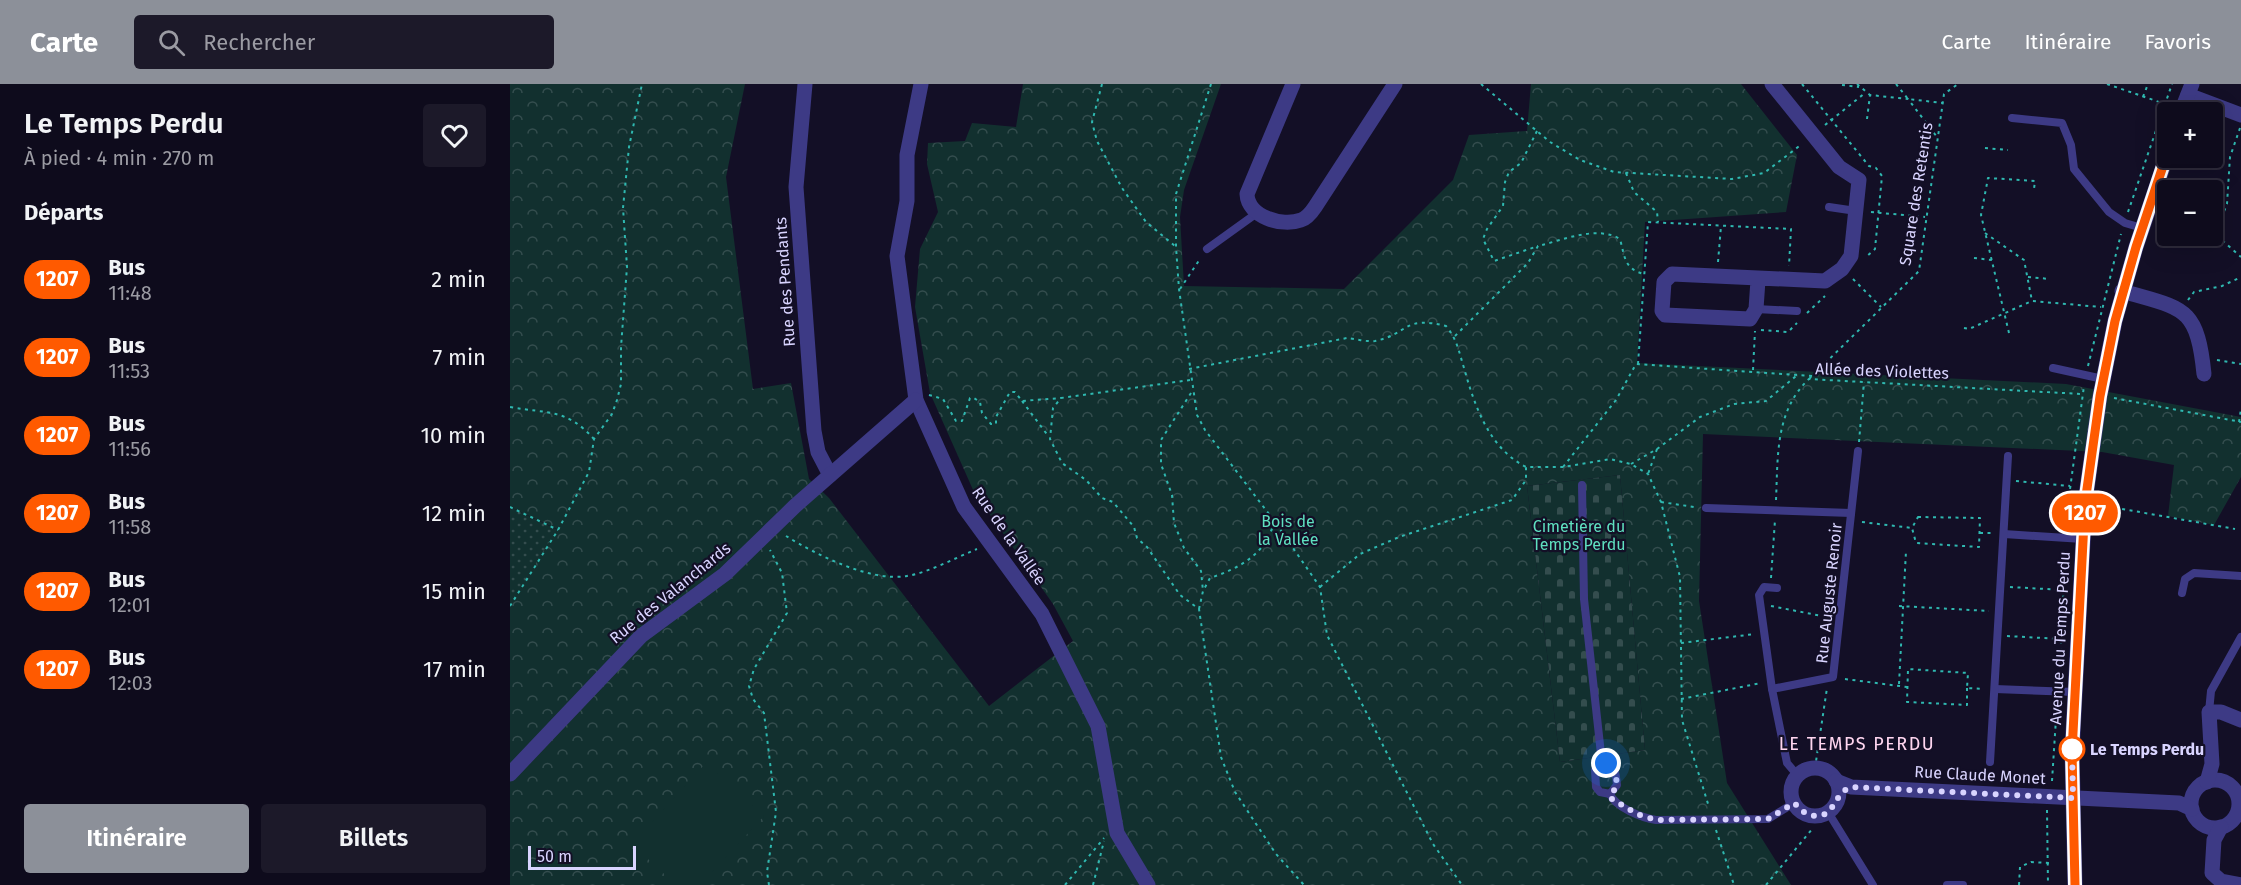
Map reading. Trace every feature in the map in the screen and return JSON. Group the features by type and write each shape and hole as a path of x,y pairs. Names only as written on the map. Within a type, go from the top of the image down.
{"street":[{"name":"Rue des Pendants","path":"805,84 798,146 797,207 814,431 818,452 830,475"},
{"name":"Rue de la Vallée","path":"921,84 907,155 907,201 897,256 920,398 964,507 1042,614 1098,726 1117,833 1148,885"},
{"path":"1293,84 1248,188 1247,199 1257,213 1288,221 1300,221 1310,214 1395,84"},
{"path":"1758,280 1754,313 1747,319 1663,314 1661,308 1664,282 1668,276 1825,281 1842,269 1851,256 1859,180 1839,167 1772,84"},
{"path":"2186,100 2241,115"},
{"name":"Avenue du Temps Perdu","path":"2075,885 2073,798 2075,692 2085,503 2103,379 2122,291 2163,168"},
{"path":"2122,291 2183,310 2198,334 2204,374"},
{"name":"Rue des Valanchards","path":"510,774 634,643 725,574 830,475 920,398"},
{"path":"2214,781 2209,712 2221,712 2241,720"},
{"path":"1839,797 1836,781 1826,771 1815,768 1798,776 1791,789 1794,803 1808,815 1817,816 1828,812 1839,797 1851,787"},
{"name":"Rue Claude Monet","path":"1836,781 1851,787 2188,803"},
{"path":"2214,781 2234,789 2240,802 2240,809 2233,820 2214,831 2196,819 2188,803 2198,787 2214,781"},
{"path":"2214,831 2212,873 2217,879 2233,884"}],"lane":[{"path":"2012,118 2062,123 2071,145 2074,169 2109,212 2125,223 2142,228"},
{"path":"1829,207 1856,210"},
{"path":"1207,249 1257,213"},
{"path":"1754,313 1797,311"},
{"path":"2053,368 2103,379"},
{"name":"Rue Auguste Renoir","path":"1772,685 1830,678 1858,451"},
{"path":"1990,762 2008,456"},
{"path":"1582,485 1584,600 1602,764"},
{"path":"1706,508 1775,510 1851,517"},
{"path":"2004,534 2083,539"},
{"path":"2182,593 2185,579 2194,573 2241,576"},
{"path":"1774,588 1761,590 1763,633 1787,763 1798,776"},
{"path":"2209,712 2211,691 2241,637"},
{"path":"1995,689 2075,692"},
{"path":"1610,794 1617,785 1614,768 1609,764 1602,764 1595,770 1596,787 1600,792 1610,794 1618,804 1656,820 1768,819 1794,803"},
{"path":"1828,812 1874,885"},
{"path":"1947,885 1963,885"}],"path":[{"path":"510,606 558,530 589,472 594,439 612,414 621,384 627,267 623,208 629,147 642,84"},
{"path":"1102,84 1092,122 1097,141 1122,188 1146,222 1176,247"},
{"path":"1211,84 1176,194 1179,289 1197,415 1205,430 1275,522 1320,587 1327,635 1432,844 1462,885"},
{"path":"1481,84 1537,131 1580,160 1626,173 1732,179 1764,174 1864,93"},
{"path":"1896,84 1937,137"},
{"name":"Square des Retentis","path":"1811,377 1919,271 1944,94 1958,84"},
{"path":"2107,84 2144,97 2186,100"},
{"path":"2144,97 2148,84"},
{"path":"1842,85 1858,85 1864,93 1870,95 1943,103"},
{"path":"1867,119 1870,95"},
{"path":"2241,125 2230,157 2227,204 2216,234 2241,257"},
{"path":"1537,131 1521,163 1509,172 1505,182 1503,206 1483,239 1494,261 1538,246 1598,233 1611,234 1620,240 1626,264 1634,271 1644,274"},
{"path":"1985,148 2008,150"},
{"path":"1626,173 1634,192 1657,212 1659,223"},
{"path":"2009,333 1981,215 1988,178 2035,181 2034,189"},
{"path":"1856,210 1925,217"},
{"path":"1563,467 1616,400 1638,364 1648,222 1791,229 1788,281"},
{"path":"1717,277 1721,226"},
{"path":"1985,233 2024,260 2032,301"},
{"path":"1455,336 1528,263 1538,246"},
{"path":"1179,289 1207,249"},
{"path":"1974,258 1992,260"},
{"path":"1842,269 1881,307"},
{"path":"2028,276 2050,279"},
{"path":"2183,310 2194,292 2222,286 2241,277"},
{"path":"1964,328 1969,329 2032,301 2101,307"},
{"path":"1753,371 1754,313"},
{"path":"1189,369 1347,338 1373,341 1392,335 1412,322 1446,326 1455,336 1473,399 1496,445 1511,459 1526,467"},
{"path":"2202,357 2241,364"},
{"path":"1638,364 1811,377"},
{"path":"1631,464 1657,449 1700,417 1734,404 1766,401 1797,375"},
{"name":"Allée des Violettes","path":"1774,588 1779,435 1797,390 1811,377 1864,382 2066,391 2093,395"},
{"path":"1022,401 1061,398 1191,380"},
{"path":"1858,451 1864,382"},
{"path":"1192,391 1161,440 1161,464 1172,495 1174,522 1184,548 1201,571 1203,591"},
{"path":"920,398 943,399 956,421 962,421 970,398 974,398 980,402 982,413 991,424 996,424 996,417 1010,392 1015,392 1042,424 1062,462 1086,480 1102,498 1113,502 1134,528 1137,538 1147,547 1180,595 1199,609"},
{"path":"2108,397 2240,422 2241,409"},
{"path":"1050,439 1053,408 1061,398"},
{"path":"510,407 566,415 581,424 594,439"},
{"path":"1648,474 1657,449"},
{"path":"2007,480 2070,486"},
{"path":"1661,502 1706,508"},
{"path":"2098,504 2235,529"},
{"path":"510,507 558,530"},
{"path":"1851,517 1912,528"},
{"path":"1918,517 1980,518 1979,547 1916,543 1912,528 1918,517"},
{"path":"1275,522 1261,551 1234,570 1210,578 1203,591 1199,609 1224,766 1235,792 1276,854 1304,885"},
{"path":"776,525 784,534 816,554 880,576 908,576 990,544"},
{"path":"763,537 782,573 787,613 754,669 749,686 753,699 764,713 776,812 768,854 769,885"},
{"path":"1899,684 1900,606 1906,551"},
{"path":"2001,586 2064,590"},
{"path":"1760,604 1839,619"},
{"path":"1900,606 2000,611"},
{"path":"1681,643 1763,633"},
{"path":"1998,636 2061,639"},
{"path":"1908,669 1968,673 1966,705 1907,702 1908,687 1908,669"},
{"path":"1815,768 1830,678 1899,684 1908,687"},
{"path":"1681,699 1772,685"},
{"path":"1967,688 1995,689"},
{"path":"1766,885 1813,828"},
{"path":"1065,885 1106,836 1093,885"},
{"path":"2019,885 2020,867 2031,862 2049,862 2048,885"}],"green space":[{"name":"Bois de la Vallée","path":"510,84 745,84 726,177 753,389 791,383 809,479 829,498 989,706 1073,641 1053,604 974,492 930,393 915,307 920,249 938,212 927,164 928,143 965,141 972,123 1016,127 1023,84 1221,84 1184,190 1180,217 1184,286 1344,289 1453,180 1469,135 1527,131 1531,84 1741,84 1797,155 1786,212 1645,222 1637,363 2066,384 2241,417 2241,477 2214,525 2168,516 2174,465 2102,452 1703,434 1699,601 1727,783 1791,885 510,885 510,605 557,529 510,507","holes":["1620,475 1645,750 1560,762 1527,486"]},
{"name":"Cimetière du Temps Perdu","path":"1620,475 1645,750 1560,762 1527,486"},
{"path":"510,507 558,530 510,606"},
{"path":"706,763 764,816 700,885 676,885 632,844"}],"bus line":[{"name":"1207","path":"2075,885 2072,752 2085,503 2100,396 2115,321 2122,291 2162,168"}],"place":[{"name":"Le Temps Perdu","path":"2072,749"}],"district":[{"name":"LE TEMPS PERDU","path":"1857,744"}],"route":[{"path":"1606,763 1614,768 1617,783 1610,794 1612,799 1646,818 1653,820 1768,819 1794,803 1806,814 1823,815 1833,808 1844,790 1851,787 2073,798 2072,749"}]}
